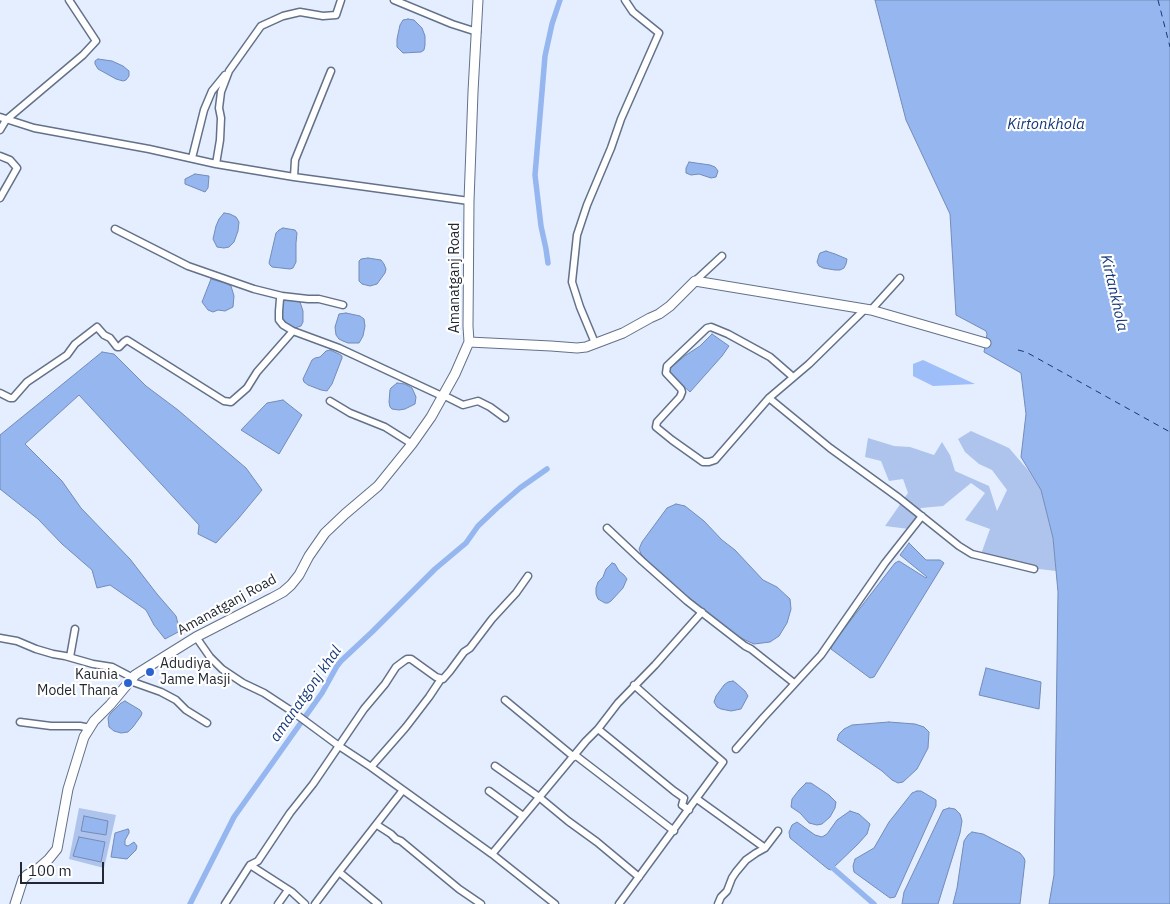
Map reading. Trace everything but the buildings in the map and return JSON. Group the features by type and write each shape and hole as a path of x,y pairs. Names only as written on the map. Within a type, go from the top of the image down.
{"main road":[{"name":"Amanatganj Road","path":"15,904 23,879 27,874 48,860 57,849 68,789 84,737 94,720 110,705 135,675 196,637 272,598 291,585 325,533 378,486 412,444 431,417 455,374 469,342 469,200 478,0"},
{"path":"469,342 586,347 623,333 659,314 670,306 695,281 867,310 986,343"}],"street":[{"path":"0,130 3,118 83,54 96,41 69,0"},
{"path":"192,158 204,110 212,91 229,71 261,26 283,16 300,12 323,16 336,15 341,0"},
{"path":"394,0 452,24 477,32"},
{"path":"595,343 572,282 578,235 621,119 659,33 633,12 625,0"},
{"path":"216,164 220,140 221,118 219,108 221,92 229,71"},
{"path":"294,177 295,160 331,71"},
{"path":"3,118 34,128 216,164 294,177 469,200"},
{"path":"0,156 10,160 17,168 0,198"},
{"path":"115,229 188,266 254,289 282,296 319,299 343,305"},
{"path":"695,281 722,256"},
{"path":"792,377 770,357 728,334 711,327 707,328 667,366 666,373 682,392 680,397 657,422 656,427 703,462 715,460 768,398 809,364 900,278"},
{"path":"282,296 280,299 280,320 293,331 339,348 463,405 478,401 505,418"},
{"path":"0,394 13,398 27,382 67,355 75,344 97,327 117,347 127,340 224,402 231,402 246,388 257,372 293,331"},
{"path":"768,398 830,448 872,478 959,546 972,554 1034,568"},
{"path":"330,401 350,413 385,427 412,444"},
{"path":"736,749 821,655 885,563 922,516"},
{"path":"607,528 642,561 702,612 794,683"},
{"path":"371,767 406,727 441,679 450,671 464,652 470,648 528,576"},
{"path":"492,854 618,703 702,612"},
{"path":"70,657 75,629"},
{"path":"196,637 210,657 222,669 293,712 371,767 492,854 554,904"},
{"path":"0,638 17,641 53,654 112,667 176,700 186,710 207,723"},
{"path":"225,904 250,865 258,861 290,813 396,667 404,661 411,659 441,679"},
{"path":"619,904 698,799 723,762 634,686"},
{"path":"505,700 574,756 674,831"},
{"path":"20,722 90,728"},
{"path":"598,729 684,798 682,805 689,810"},
{"path":"495,766 539,797 639,877"},
{"path":"315,904 403,790"},
{"path":"489,791 523,816"},
{"path":"698,799 766,848"},
{"path":"377,825 391,834 396,840 401,841 459,889 481,904"},
{"path":"718,904 732,878 746,860 756,852 766,848 778,831"},
{"path":"250,865 288,890 305,904"},
{"path":"339,872 378,904"},
{"path":"278,904 288,890"}],"shaded area":[{"path":"923,360 975,384 933,386 913,376 913,364"},
{"path":"971,431 1009,448 1028,470 1041,490 1053,538 1056,571 980,557 990,529 965,520 985,493 971,483 943,506 921,508 909,529 885,526 908,493 903,479 889,481 881,461 865,457 868,438 894,446 910,447 934,455 942,442 950,455 955,471 989,486 997,511 1007,490 992,470 979,464 965,452 958,439"},
{"path":"79,808 116,815 104,868 69,859"}],"water":[{"name":"Kirtonkhola","path":"875,0 1170,0 1170,904 1049,904 1054,875 1058,592 1053,538 1041,490 1021,457 1026,414 1021,373 984,352 986,331 956,315 950,214 906,120"},
{"path":"403,20 414,20 422,28 425,36 425,45 424,50 421,52 403,53 397,47 400,25"},
{"path":"98,59 112,61 123,66 129,71 129,76 123,81 116,79 98,69 95,61"},
{"path":"689,162 715,167 718,171 716,177 711,178 699,174 691,175 686,173"},
{"path":"195,174 209,176 208,188 205,192 185,184 185,179"},
{"path":"224,213 236,217 239,222 234,242 229,247 224,248 217,247 213,239 216,226"},
{"path":"283,228 295,230 297,233 296,262 293,268 290,269 272,267 269,263 276,233"},
{"path":"826,251 847,259 844,268 835,270 819,266 817,262 819,255"},
{"path":"368,258 381,260 386,269 377,284 370,286 359,281 359,261"},
{"path":"211,279 231,286 234,296 233,307 225,311 218,310 213,312 208,310 202,302"},
{"path":"283,300 300,302 303,311 301,326 295,328 283,323 280,309"},
{"path":"346,313 360,316 364,319 363,336 359,343 348,343 339,339 336,335 335,327 339,314"},
{"path":"712,334 729,346 690,392 669,373 669,369 700,346"},
{"path":"330,350 342,356 332,384 327,391 308,385 303,379 312,360"},
{"path":"102,352 114,354 146,386 178,410 246,468 262,490 216,543 198,534 199,525 79,395 25,444 62,481 81,508 130,559 176,616 180,631 165,639 154,625 146,610 110,585 97,588 92,570 62,544 38,519 0,489 0,435"},
{"path":"397,383 405,384 412,388 416,397 415,404 399,410 390,407 390,390"},
{"path":"283,400 302,415 279,454 241,430 267,403"},
{"path":"676,504 685,506 704,521 763,580 777,587 790,599 791,609 787,623 779,636 770,642 754,644 731,632 665,578 642,556 639,549 642,542 667,508"},
{"path":"909,543 926,560 940,560 944,563 874,677 870,678 831,649 833,643 895,563 899,561 927,577 900,555"},
{"path":"612,563 615,564 627,579 623,588 611,601 605,603 598,599 596,588 606,569"},
{"path":"986,668 1041,682 1039,709 979,695"},
{"path":"733,681 748,696 741,709 731,711 717,707 714,702 716,696 724,685"},
{"path":"125,701 142,713 128,732 121,733 109,727 108,718"},
{"path":"889,722 915,724 924,727 929,732 928,748 917,769 903,782 898,783 837,740 839,734 844,729 852,725"},
{"path":"806,783 811,783 836,802 830,817 822,824 809,823 791,807 792,799"},
{"path":"921,791 936,800 936,806 895,897 890,898 854,872 853,866 855,859 874,848 889,822 912,793"},
{"path":"955,809 960,814 962,821 938,904 902,904 904,892 943,810"},
{"path":"850,811 859,814 870,824 867,834 831,870 790,838 789,832 792,825 797,822 815,835 822,837 827,834 837,820"},
{"path":"84,816 108,821 106,835 81,831"},
{"path":"128,829 129,833 125,840 125,845 128,846 134,842 137,846 136,850 127,859 111,857 115,833"},
{"path":"972,832 983,834 1020,853 1024,858 1020,904 953,904 964,841"},
{"path":"79,837 105,842 101,862 73,856"}],"waterway":[{"path":"548,263 541,226 535,175 545,56 552,24 560,0"},
{"name":"amanatgonj khal","path":"190,904 234,817 322,693 341,661 435,569 466,543 478,526 497,508 520,488 547,469"},
{"path":"827,863 874,904"}],"ferry route":[{"path":"1158,0 1170,47"},
{"path":"1018,350 1026,352 1170,432"}],"place":[{"name":"Adudiya Jame Masji","path":"150,672"},
{"name":"Kaunia Model Thana","path":"128,683"}],"water label":[{"name":"Kirtankhola","path":"1114,293"}]}
